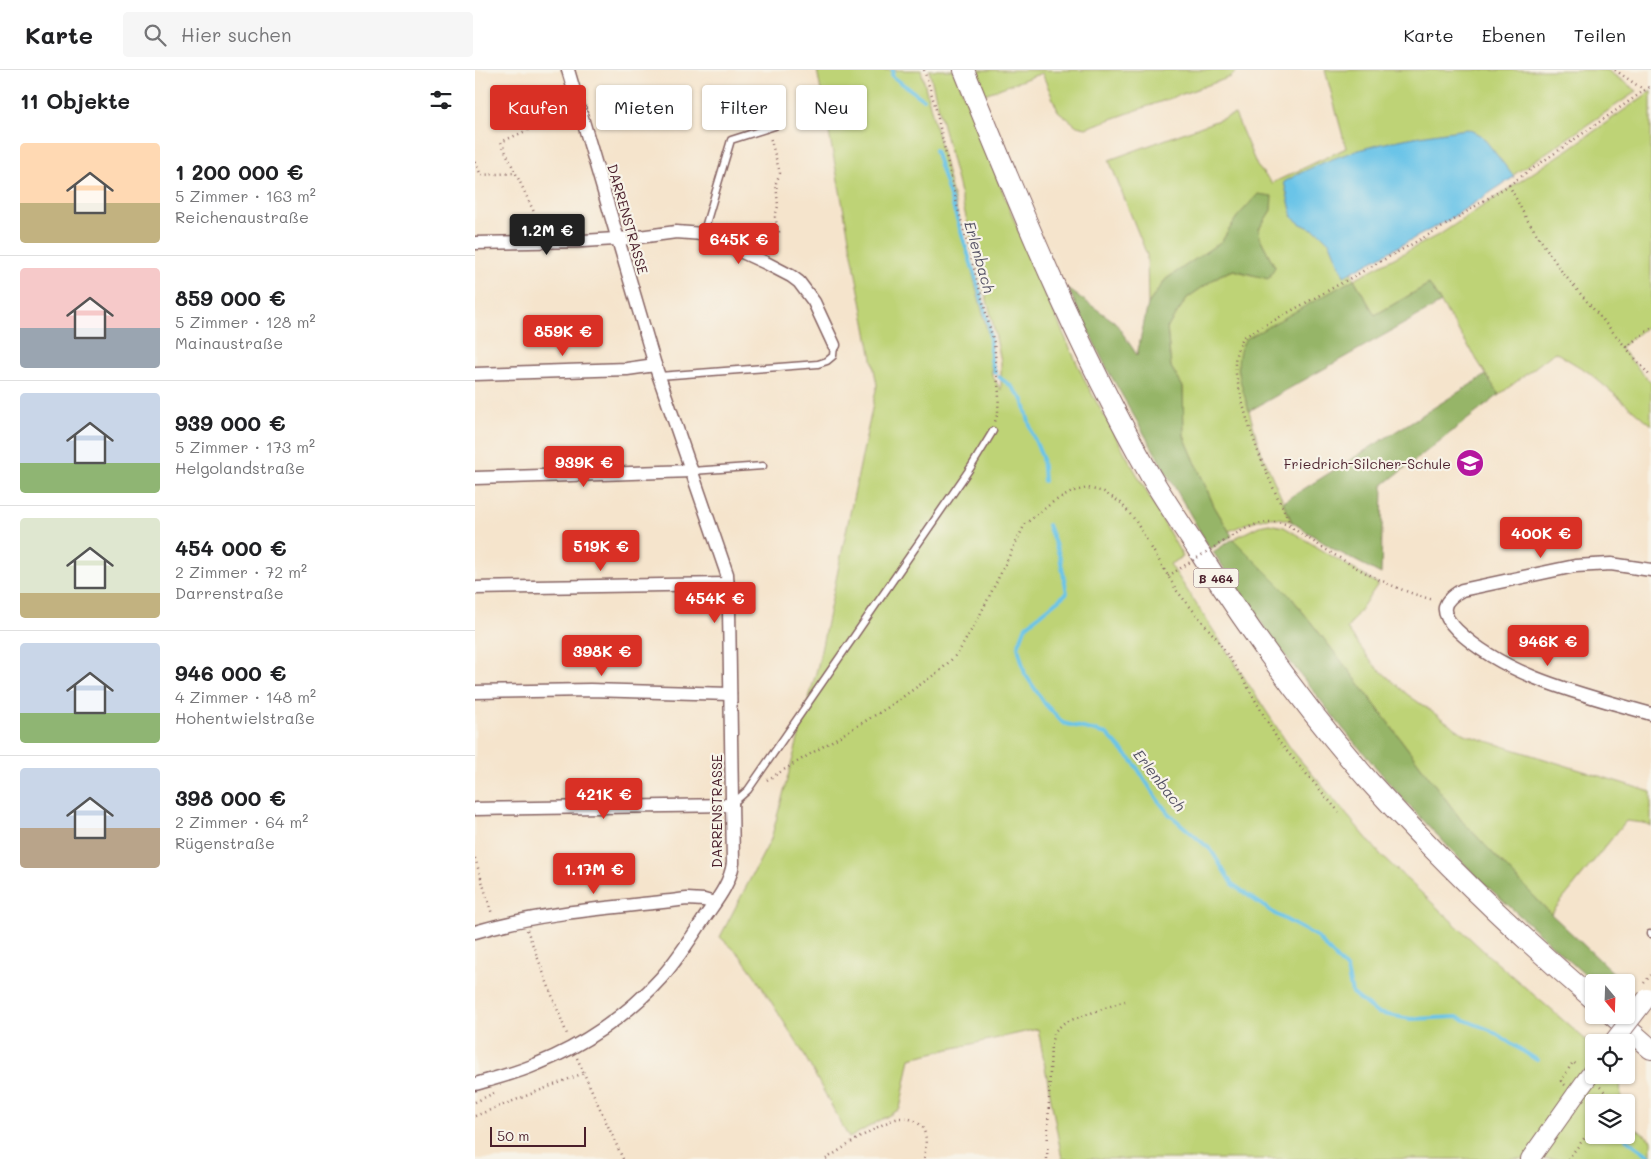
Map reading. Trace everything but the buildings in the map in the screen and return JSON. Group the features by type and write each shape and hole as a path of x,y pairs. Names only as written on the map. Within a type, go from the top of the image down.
{"main road":[{"name":"B 464","path":"965,70 1015,196 1099,379 1151,476 1220,585 1291,684 1383,796 1489,906 1585,992"},
{"path":"1622,1024 1651,1048"}],"street":[{"name":"DARRENSTRASSE","path":"568,70 572,85"},
{"name":"DARRENSTRASSE","path":"475,1084 538,1064 609,1023 654,985 680,955 727,884 732,870 728,584 724,563 657,370 586,130"},
{"path":"475,243 618,239 676,232 703,234 780,269 799,282 814,302 834,345"},
{"path":"475,374 627,369 657,370"},
{"path":"475,478 692,471"},
{"path":"1651,570 1611,564 1575,566 1462,590 1453,595 1446,603 1445,614 1451,625 1473,644 1499,662 1561,686 1651,714"},
{"path":"475,588 728,584"},
{"path":"475,692 590,690 730,694"},
{"path":"475,809 732,805"},
{"path":"475,932 523,919 687,899 704,900 714,903"},
{"path":"1619,1034 1649,995"},
{"path":"1530,1159 1571,1091 1585,1078"}],"lane":[{"path":"703,234 731,140 764,130"},
{"path":"657,370 818,364 827,361 833,356 834,345"},
{"path":"732,805 748,790 971,467 993,431"},
{"path":"692,471 763,466"}],"path":[{"path":"924,70 935,105 958,209 994,343 999,394 998,412 993,431"},
{"path":"1615,70 1644,90"},
{"path":"1293,529 1264,468 1247,420 1235,361 1239,345 1245,337 1441,228 1509,185 1651,86"},
{"path":"528,130 501,142 548,242"},
{"path":"754,257 760,245 775,240 779,232 775,217 778,206 776,183 780,173 767,130"},
{"path":"475,162 481,176 514,173"},
{"path":"1509,185 1525,218 1561,272 1651,377"},
{"path":"1626,347 1651,328"},
{"path":"748,790 787,769 887,708 941,670 958,653 979,617 1025,524 1053,502 1074,491 1088,488 1104,492 1121,503 1135,520 1177,591 1216,638 1242,677 1279,742 1339,812"},
{"path":"1168,576 1231,536 1246,528 1269,521 1286,524 1350,565 1380,580 1409,592 1446,603"},
{"path":"475,858 496,925"},
{"path":"523,919 572,1046"},
{"path":"1047,1159 1049,1051 1055,1031 1064,1023 1125,1001"},
{"path":"1571,1091 1561,1081 1573,1062"},
{"path":"475,1116 584,1073 623,1159"},
{"path":"825,1159 887,1123 901,1118 913,1120 923,1128 925,1137 924,1159"},
{"path":"1567,1159 1585,1137"}],"green space":[{"path":"817,70 921,70 989,338 992,375 1001,390 1001,361 993,324 929,70 954,70 1033,267 1086,383 1183,557 1170,564 1291,749 1381,855 1489,956 1585,1039 1585,1084 1620,1084 1621,1094 1585,1094 1585,1144 1635,1144 1635,1128 1651,1140 1651,1159 1062,1159 1038,1029 910,1058 900,1109 849,1138 802,1051 755,976 739,954 720,937 771,839 818,665 877,385 828,130 867,130 867,85 820,85"},
{"path":"973,70 1238,70 1231,77 1086,128 1077,126 1058,111 1042,73 982,95"},
{"path":"1325,70 1607,70 1637,91 1475,201 1351,271 1354,279 1238,368 1260,449 1292,522 1275,518 1260,519 1229,531 1214,506 1184,436 1183,387 1171,367 1167,328 1187,298 1220,275 1234,270 1252,275 1275,267 1260,238 1259,229 1271,210 1237,217 1222,241 1166,279 1148,304 1147,255 1109,160 1235,114 1257,166 1272,183 1346,148"},
{"path":"1651,91 1651,323 1620,348 1651,383 1651,425 1588,372 1555,352 1499,395 1429,284 1375,315 1354,279 1442,233 1569,149"},
{"path":"1258,194 1272,196 1271,210 1259,229 1260,238 1275,267 1268,279 1234,270 1220,275 1187,298 1167,328 1171,367 1183,387 1184,436 1214,506 1232,536 1210,549 1106,367 1068,289 1115,322 1137,355 1148,304 1166,279 1222,241 1237,217"},
{"path":"1354,279 1375,315 1429,284 1441,303 1249,411 1241,384 1238,365 1241,347 1246,339"},
{"path":"1486,375 1499,395 1383,485 1381,574 1335,550 1292,522 1283,502"},
{"path":"1269,524 1284,527 1378,584 1347,629 1373,664 1408,695 1464,734 1651,792 1651,826 1644,823 1626,821 1551,914 1462,821 1291,597 1233,539 1259,526"},
{"path":"1233,539 1291,597 1462,821 1551,914 1615,974 1585,975 1476,876 1404,800 1344,730 1274,641 1213,552"}],"water":[{"path":"1468,129 1482,136 1514,177 1448,220 1344,276 1330,243 1319,232 1293,218 1284,182 1305,171 1327,161 1373,146 1420,136"}],"waterway":[{"name":"Erlenbach","path":"893,70 892,76 923,99"},
{"name":"Erlenbach","path":"935,150 989,326 991,360 995,373"},
{"name":"Erlenbach","path":"999,377 1011,386 1023,400 1032,433 1042,457 1044,481"},
{"name":"Erlenbach","path":"1048,525 1060,557 1067,593 1026,626 1018,647 1025,674 1045,704 1063,723 1107,734 1134,763 1169,814 1211,850 1232,884 1275,914 1316,936 1347,970 1352,993 1377,1013 1411,1019 1457,1017 1490,1030 1537,1060"},
{"name":"Erlenbach","path":"1633,1144 1651,1157"}],"place":[{"name":"Friedrich-Silcher-Schule","path":"1470,463"}]}
